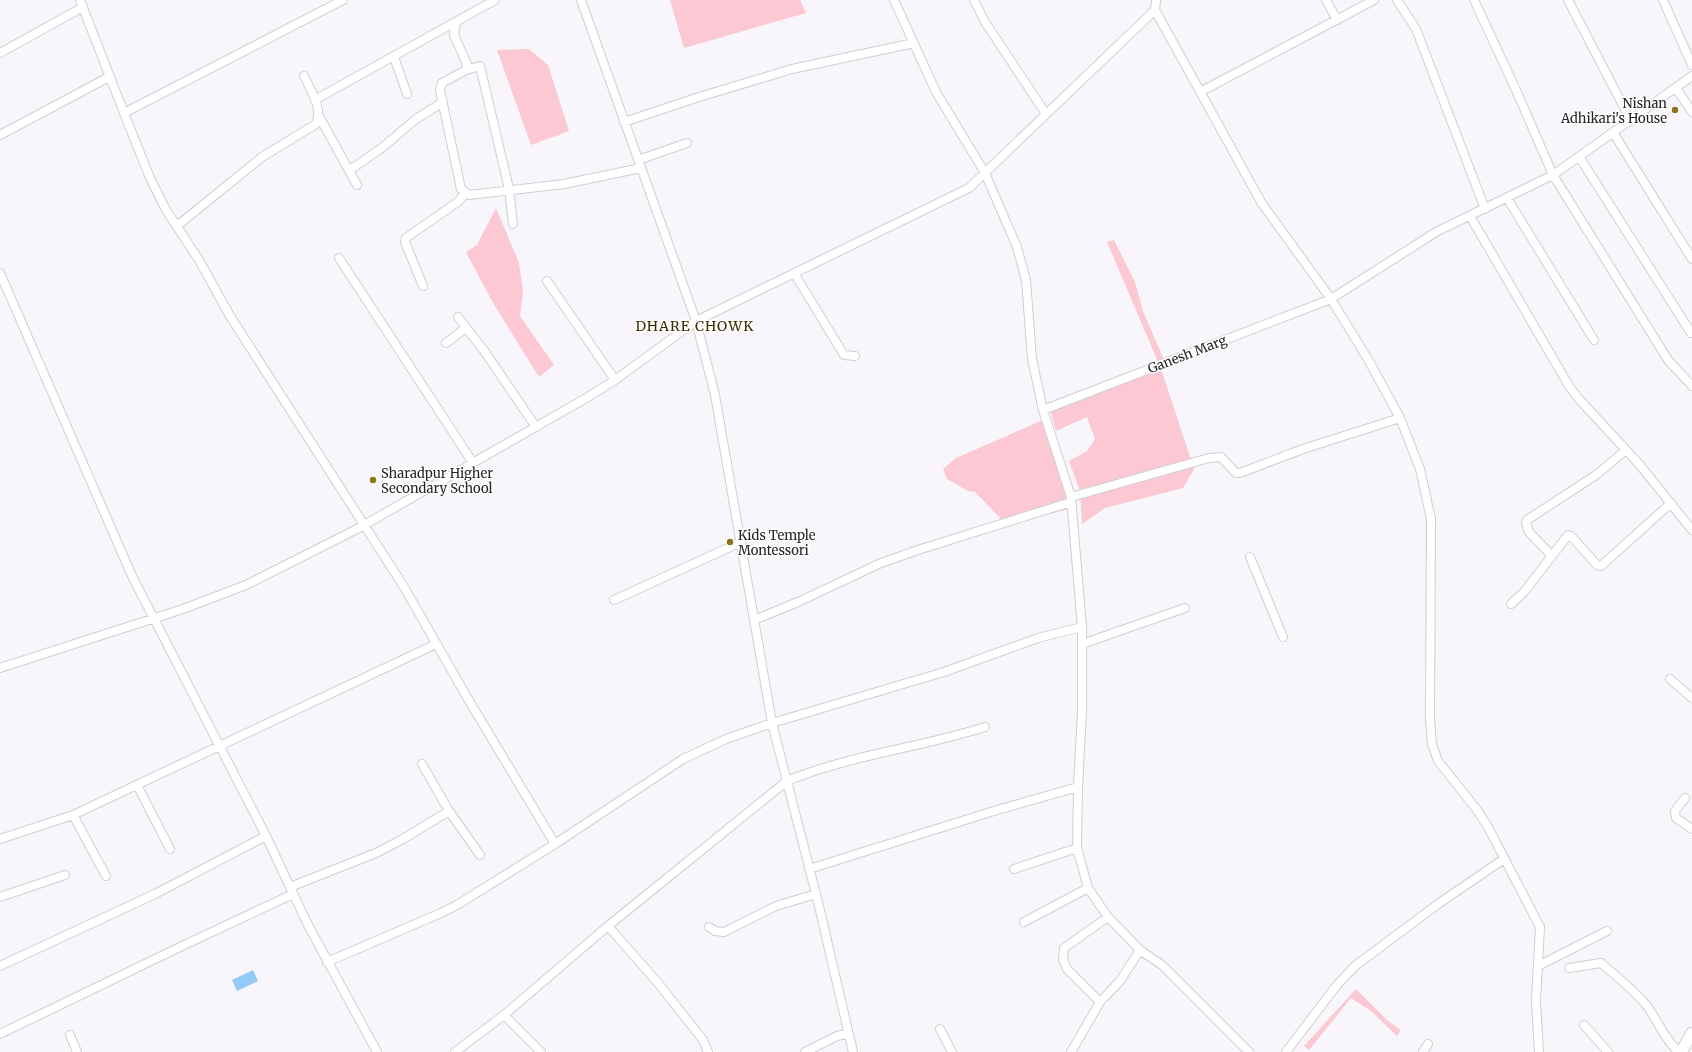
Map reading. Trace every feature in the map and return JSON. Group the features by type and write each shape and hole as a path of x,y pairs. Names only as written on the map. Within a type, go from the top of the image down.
{"main road":[{"path":"1680,1052 1692,1033"}],"street":[{"path":"124,113 343,0"},
{"path":"315,101 495,0"},
{"path":"581,0 696,321 715,395 772,723 816,894 847,1034 853,1052"},
{"path":"894,0 936,92 985,173 1017,247 1026,280 1032,359 1043,410 1071,500 1082,627 1082,710 1078,787 1077,848 1088,888 1108,918 1140,950 1162,965 1249,1052"},
{"path":"974,0 985,22 1046,114"},
{"path":"1156,0 1155,10 1261,202 1331,299 1369,360 1400,418 1420,469 1431,518 1430,712 1432,744 1438,761 1477,810 1537,917 1540,927 1536,1001 1539,1052"},
{"path":"1326,0 1337,20"},
{"path":"1200,92 1374,0"},
{"path":"1397,0 1416,29 1485,209"},
{"path":"1474,0 1516,90 1553,175 1668,360 1692,386"},
{"path":"1568,0 1631,121"},
{"path":"1663,0 1692,65"},
{"path":"0,53 82,3 109,77 150,178 166,210 230,316 404,587 436,644 555,844"},
{"path":"0,668 154,618 246,584 365,525 536,427 615,380 696,321 969,188 1155,10"},
{"path":"456,23 454,35 467,64 466,70"},
{"path":"624,122 699,97 792,69 914,42"},
{"path":"394,57 407,94"},
{"path":"513,224 509,191 480,66 466,70 442,83 440,90 461,189 469,195 509,191 564,184 640,164 687,143"},
{"path":"304,76 320,116 357,185"},
{"name":"Ganesh Marg","path":"1043,410 1331,299 1436,232 1553,175 1614,134 1692,76"},
{"path":"0,135 109,77"},
{"path":"1676,88 1692,112"},
{"path":"350,170 383,147 416,119 443,102"},
{"path":"177,226 262,157 316,124 320,116"},
{"path":"1614,134 1692,259"},
{"path":"1580,158 1691,333"},
{"path":"423,286 405,242 406,238 459,201 465,193"},
{"path":"1508,198 1594,340"},
{"path":"1470,216 1569,386 1578,398 1626,450 1692,530"},
{"path":"339,258 473,463"},
{"path":"0,273 132,576 266,836 327,962 377,1052"},
{"path":"794,273 844,355 855,356"},
{"path":"547,282 615,380"},
{"path":"458,317 536,427"},
{"path":"446,343 466,328"},
{"path":"754,620 798,602 881,563 1071,500 1209,458 1221,457 1236,473 1240,473 1302,449 1400,418"},
{"path":"1551,555 1529,532 1526,523 1527,520 1596,475 1626,450"},
{"path":"1510,604 1524,592 1551,555 1568,535 1571,536 1597,565 1601,566 1671,503"},
{"path":"614,600 740,542"},
{"path":"1250,557 1283,637"},
{"path":"1082,644 1185,608"},
{"path":"327,962 441,914 555,844 683,759 726,739 772,723 944,672 1038,638 1082,627"},
{"path":"0,839 73,815 436,644"},
{"path":"1670,679 1692,698"},
{"path":"455,1052 504,1015 608,926 787,781 819,769 870,755 947,739 984,727"},
{"path":"422,764 449,811 480,855"},
{"path":"137,785 170,849"},
{"path":"809,869 997,810 1078,787"},
{"path":"1684,798 1675,812 1676,818 1692,829"},
{"path":"0,1034 292,891 376,853 449,811"},
{"path":"73,815 106,876"},
{"path":"0,966 157,893 266,836"},
{"path":"1014,869 1077,848"},
{"path":"1286,1052 1337,985 1355,966 1438,904 1504,859"},
{"path":"0,897 65,875"},
{"path":"1024,922 1088,888"},
{"path":"709,927 715,931 724,932 776,906 816,894"},
{"path":"1100,1002 1067,969 1062,959 1064,948 1108,918"},
{"path":"608,926 658,983 699,1034 708,1052"},
{"path":"1538,966 1606,931"},
{"path":"1071,1052 1100,1002 1120,981 1140,950"},
{"path":"1569,968 1601,963 1639,997 1668,1040 1680,1052"},
{"path":"504,1015 541,1052"},
{"path":"1584,1025 1608,1052"},
{"path":"940,1029 952,1052"},
{"path":"805,1052 837,1036 847,1034"},
{"path":"70,1035 77,1052"},
{"path":"1423,1052 1428,1044"}],"shaded area":[{"path":"670,0 800,0 806,13 684,48"},
{"path":"529,49 548,65 569,131 531,145 497,50"},
{"path":"496,208 519,263 523,292 520,316 554,365 539,377 493,303 466,252 477,245"},
{"path":"1114,240 1135,282 1143,311 1164,360 1158,362 1107,242"},
{"path":"1161,369 1194,469 1183,488 1105,508 1082,524 1080,491 1069,461 1087,451 1095,439 1087,417 1056,431 1051,413 1054,408"},
{"path":"1043,420 1072,508 1007,525 975,492 968,491 947,479 943,469 956,458"},
{"path":"1356,989 1388,1021 1401,1030 1397,1036 1371,1011 1351,998 1309,1050 1304,1046"}],"water":[{"path":"253,970 258,981 237,991 232,980"}],"place":[{"name":"Nishan Adhikari's House","path":"1675,110"},
{"name":"Sharadpur Higher Secondary School","path":"373,480"},
{"name":"Kids Temple Montessori","path":"730,542"}],"district":[{"name":"DHARE CHOWK","path":"695,326"}]}
